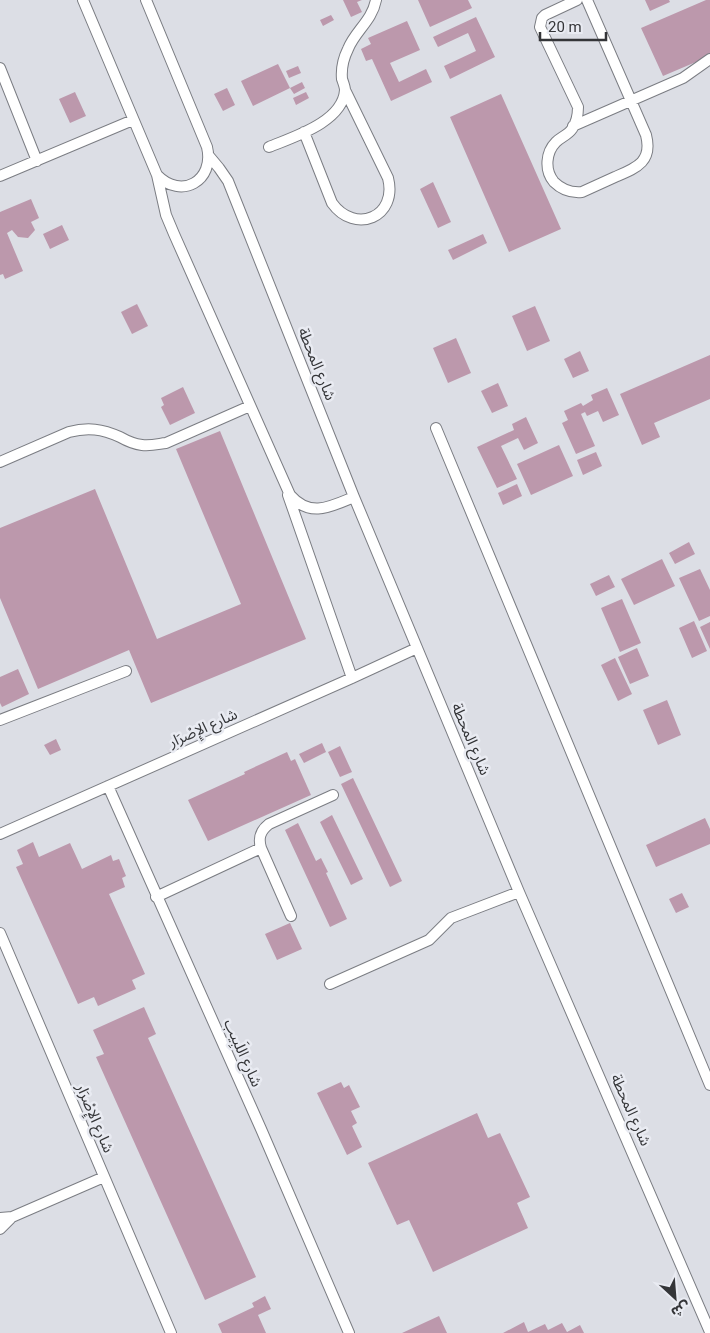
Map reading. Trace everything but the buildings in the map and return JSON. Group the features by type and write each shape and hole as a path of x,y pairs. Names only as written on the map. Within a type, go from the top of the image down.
{"lane":[{"path":"83,0 156,175 166,215 285,487 352,678"},
{"name":"شارع المحطة","path":"146,0 204,138 209,156 228,182 354,498 519,892 710,1332"},
{"path":"304,132 332,203 338,210 345,216 363,220 380,213 390,196 388,178 345,90 342,69 349,46 370,16 376,0"},
{"path":"577,0 545,14 540,22 542,31 576,100 578,113 570,131 554,144 550,150 547,164 556,184 562,189 575,193 582,192 635,169 644,160 648,148 648,141 588,0"},
{"path":"573,126 691,74 710,58"},
{"path":"0,68 37,161"},
{"path":"269,147 328,119 342,100 345,90"},
{"path":"0,176 133,120"},
{"path":"156,175 163,182 172,186 182,187 191,185 205,173 209,165 209,156"},
{"path":"0,462 78,429 98,429 142,445 166,443 250,406"},
{"path":"436,428 710,1085"},
{"path":"285,487 296,501 311,508 329,508 354,498"},
{"name":"شارع الإِصْرَار","path":"0,834 417,648"},
{"path":"0,720 126,671"},
{"name":"شارع اللَبِيب","path":"108,786 261,1129 349,1333"},
{"path":"291,916 260,848 260,835 269,824 333,795"},
{"path":"156,897 260,848"},
{"path":"330,984 428,940 452,918 519,892"},
{"name":"شارع الإِصْرَار","path":"0,933 171,1333"},
{"name":"شارع الإِصْرَار","path":"0,1218 12,1217 104,1177"},
{"name":"شارع الإِصْرَار","path":"0,1229 12,1217"}]}
